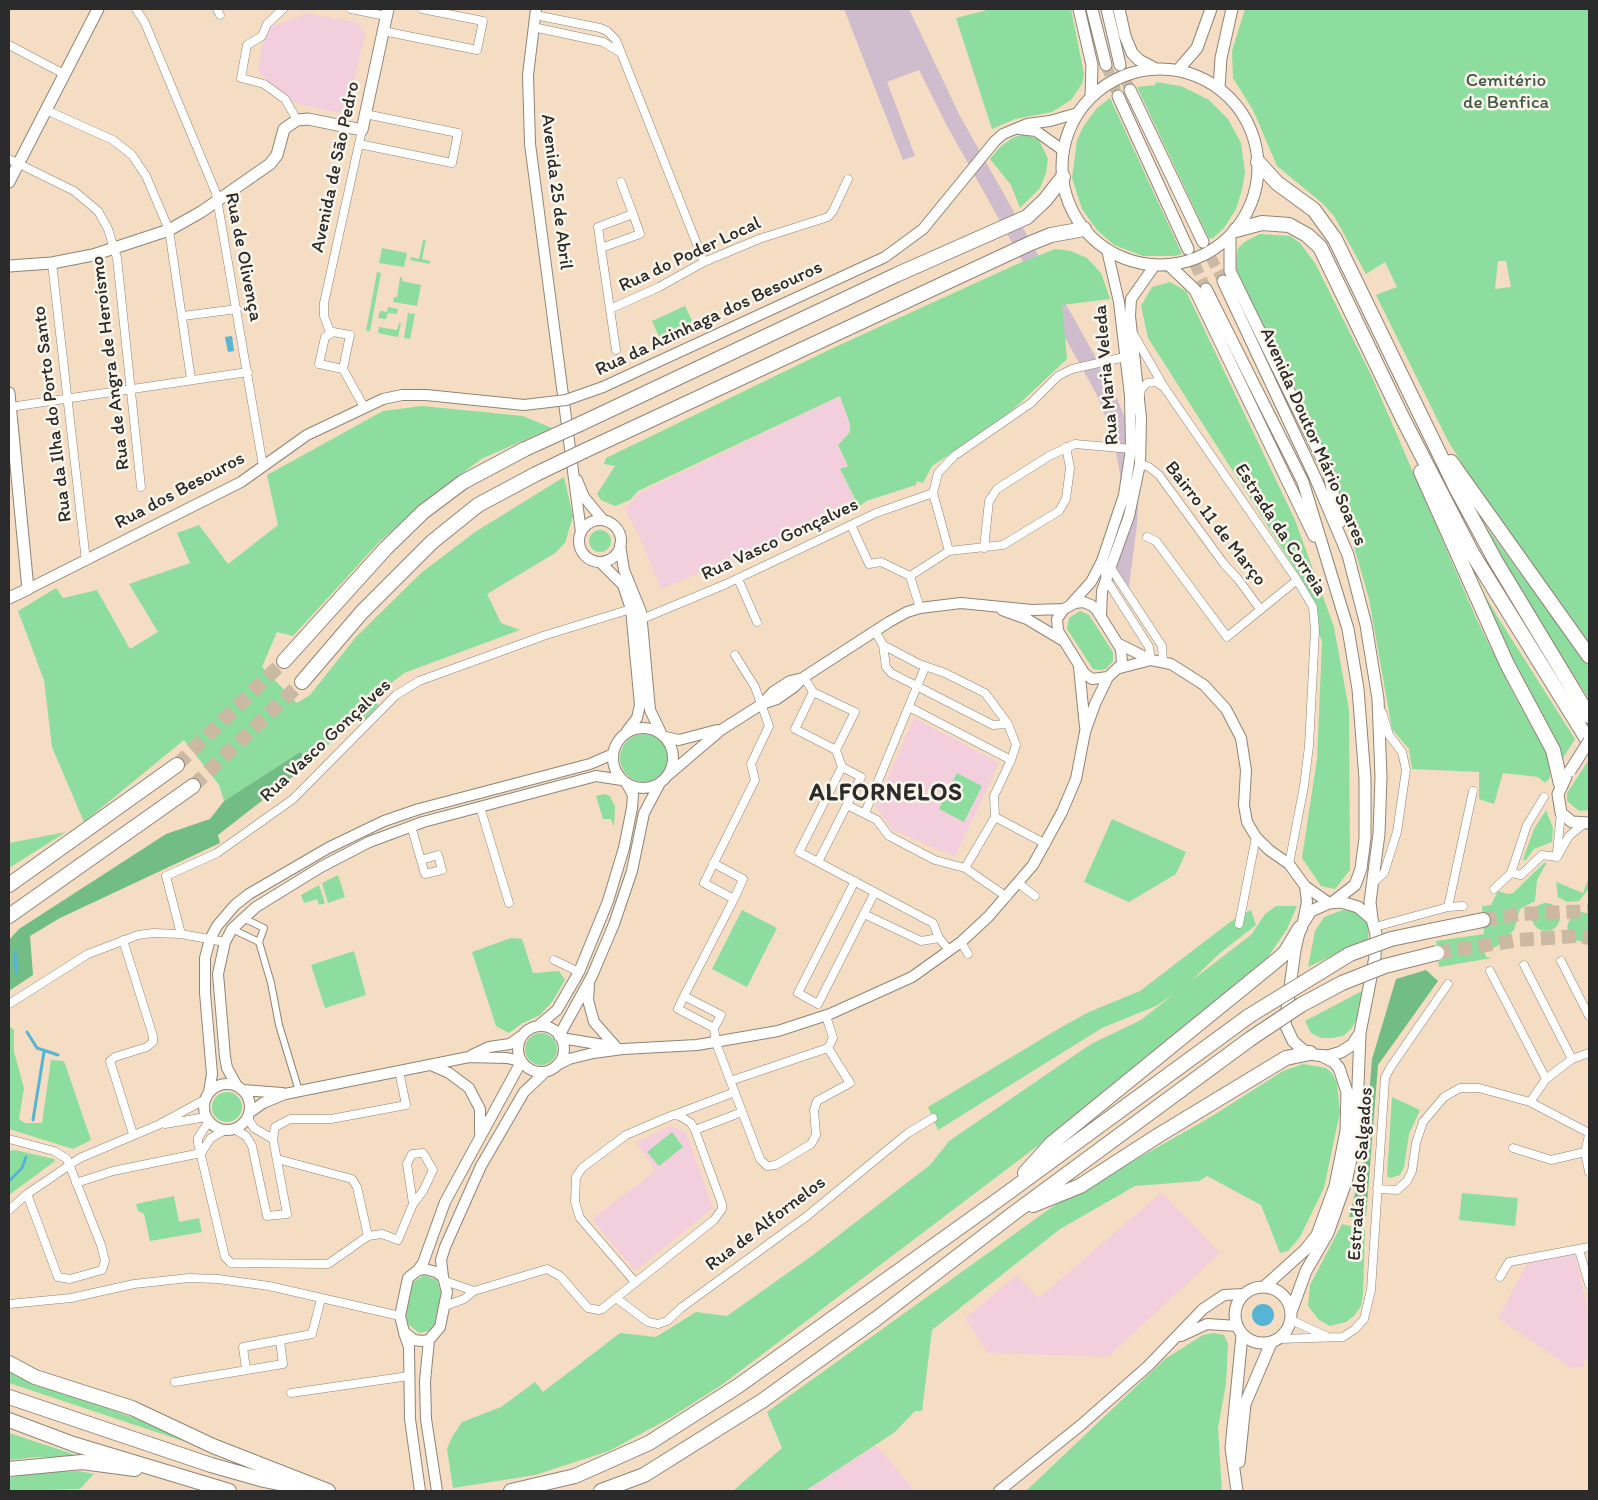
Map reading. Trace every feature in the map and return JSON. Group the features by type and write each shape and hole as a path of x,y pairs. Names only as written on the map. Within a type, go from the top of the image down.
{"highway":[{"path":"1258,162 1277,183 1302,200 1325,223 1419,413 1495,560 1589,716"},
{"path":"284,661 386,548 424,512 463,482 525,449 896,275 1027,217 1045,200 1063,177"},
{"path":"1233,233 1262,223 1276,222 1299,229 1314,240 1324,254 1402,417 1472,554 1589,741"},
{"path":"302,682 362,612 432,542 478,505 536,474 1051,235 1084,229"},
{"path":"1419,413 1489,518 1589,656"},
{"path":"1402,417 1414,454 1437,510 1507,664 1556,758 1561,784"},
{"path":"9,885 177,765"},
{"path":"10,916 192,786"},
{"path":"511,1491 575,1476 649,1443 738,1386 1002,1197 1249,1016 1350,954 1391,939 1482,920"},
{"path":"1002,1197 1052,1144 1277,960 1285,952 1301,925"},
{"path":"601,1491 644,1475 762,1401 876,1319 1014,1213 1250,1039 1301,1005 1342,983 1385,966 1438,953"},
{"path":"1014,1213 1080,1186 1159,1135 1286,1058 1315,1054"},
{"path":"9,1363 35,1377 132,1408 213,1446 328,1491"},
{"path":"9,1397 211,1465 264,1480 320,1491"},
{"path":"9,1420 73,1444 229,1491"},
{"path":"9,1469 82,1462 175,1474"}],"main road":[{"path":"9,182 13,161 46,110 98,9"},
{"path":"1079,9 1092,64 1091,97"},
{"path":"1092,9 1106,65"},
{"path":"1107,9 1120,65"},
{"path":"1119,9 1125,36 1132,53 1139,60 1156,69"},
{"path":"1178,70 1197,48 1211,9"},
{"path":"1219,88 1220,58 1232,9"},
{"name":"Avenida de São Pedro","path":"362,130 387,12"},
{"path":"1156,69 1178,70 1192,74 1219,88 1235,103 1247,121 1255,141 1258,162 1254,198 1233,233 1208,253 1189,261 1169,265 1138,263 1107,250 1084,229 1074,213 1063,177 1064,151 1072,125 1078,113 1091,97 1115,80 1142,70 1156,69"},
{"path":"1130,90 1204,242"},
{"path":"1118,96 1188,249"},
{"path":"9,266 52,263 115,249 168,230 218,201 274,160 284,129 297,120 308,119 362,130"},
{"path":"1233,233 1230,271 1328,471 1348,555"},
{"path":"1169,265 1195,290 1292,488 1332,576"},
{"name":"Avenida Doutor Mário Soares","path":"1223,281 1315,477 1348,555 1366,625 1378,699 1381,777 1379,834 1370,902 1375,957 1360,1033 1356,1137 1346,1182 1328,1233 1306,1271 1291,1316"},
{"name":"Avenida Doutor Mário Soares","path":"1206,289 1303,482 1348,629 1358,689 1366,779 1365,838 1360,869 1355,885 1331,902 1311,911 1301,925"},
{"path":"9,393 28,589"},
{"name":"Rua dos Besouros","path":"9,598 28,589"},
{"path":"1587,823 1572,822 1561,813 1557,801 1561,784 1589,741"},
{"path":"1331,902 1353,904 1365,911 1373,923"},
{"path":"1264,1287 1305,1250 1317,1235 1335,1186 1346,1131 1347,1092 1344,1076 1334,1062 1292,1041 1285,1024 1301,925"},
{"path":"1315,1054 1341,1052 1352,1045 1360,1033"},
{"path":"1238,1491 1231,1448 1240,1330 1235,1309 1244,1294 1257,1287 1264,1287 1279,1292 1289,1304 1291,1316 1285,1334 1275,1341 1256,1343 1240,1330"},
{"path":"1238,1491 1239,1454 1245,1404 1275,1341"}],"street":[{"name":"Rua de Olivença","path":"136,9 145,23 218,201 263,466"},
{"path":"283,9 267,24 262,36 246,45 241,78 264,84 285,99 297,120"},
{"path":"351,9 387,12"},
{"path":"383,31 476,50 482,21 422,9"},
{"path":"535,12 607,31 616,40 704,262"},
{"name":"Avenida 25 de Abril","path":"535,12 528,100 530,144 581,532"},
{"path":"533,27 603,42 622,54"},
{"path":"9,44 64,74"},
{"path":"46,110 114,140 132,155 146,176 168,230 183,316 191,379"},
{"path":"1013,129 1078,113"},
{"path":"359,144 452,163 458,133 365,114"},
{"path":"1013,129 1036,131 1064,151"},
{"name":"Rua da Azinhaga dos Besouros","path":"364,407 392,397 414,395 524,405 566,400 603,387 838,279 898,248 928,224 995,140 1013,129"},
{"name":"Avenida de São Pedro","path":"330,332 324,316 324,302 362,130"},
{"name":"Rua de Angra de Heroísmo","path":"13,161 74,191 98,211 108,229 115,249 142,487"},
{"name":"Rua do Poder Local","path":"610,309 659,287 704,262 759,239 828,217 834,211 848,179"},
{"path":"601,248 640,234 621,182"},
{"path":"616,350 598,227 633,214"},
{"name":"Rua Maria Veleda","path":"1101,617 1101,594 1106,579 1106,563 1124,495 1131,449 1131,406 1117,289 1107,250"},
{"name":"Rua da Ilha do Porto Santo","path":"52,263 86,561"},
{"name":"Rua Maria Veleda","path":"1068,607 1106,563 1129,516 1140,464 1140,396 1132,328 1131,299 1155,265"},
{"path":"183,316 237,309"},
{"name":"Estrada da Correia","path":"1132,328 1142,352 1164,388 1297,580 1313,608 1315,630 1307,769 1289,864"},
{"path":"344,369 319,364 325,337 330,332 350,335 344,369 364,407"},
{"path":"949,551 933,493 938,473 954,456 1030,403 1058,376 1072,369 1125,356"},
{"path":"10,407 248,372"},
{"path":"1140,396 1141,389 1147,383 1156,382 1164,388"},
{"name":"Rua dos Besouros","path":"28,589 241,482 307,435 364,407"},
{"path":"984,548 990,501 994,491 1066,448 1083,444 1131,449"},
{"path":"910,576 949,551 996,547 1010,541 1063,508 1066,500 1070,468 1066,448"},
{"name":"Bairro 11 de Março","path":"1140,464 1149,466 1159,475 1224,564 1238,579 1260,609"},
{"path":"575,477 584,496 603,520 617,528 624,570 636,597 642,619 650,710 670,744 674,760 644,813 632,871 588,989 590,1011 599,1029 620,1048"},
{"name":"Rua Vasco Gonçalves","path":"642,619 738,578 899,504 933,493"},
{"path":"469,1057 489,1047 510,1044 529,1029 538,1026 557,1010 579,972 603,915 624,848 633,798 615,768 613,754 617,743 637,718 640,705 631,609 622,586 600,562 590,559 582,552 579,542 581,532 587,524 603,520"},
{"path":"851,525 870,564 881,562 910,576 920,608"},
{"name":"Bairro 11 de Março","path":"1147,537 1156,541 1226,637 1297,580"},
{"path":"600,562 611,559 620,545"},
{"path":"1106,563 1162,646 1164,662"},
{"path":"738,578 756,622"},
{"path":"1106,579 1149,647 1151,660"},
{"path":"273,1139 254,1128 248,1115 249,1101 227,1068 224,1057 219,993 220,964 225,942 232,929 243,918 256,907 329,863 370,842 423,822 596,776 625,782 642,788 664,780 721,730 762,704 778,688 790,681 804,677 874,631 920,608 961,602 997,607 1068,607 1083,602 1091,604 1118,644 1123,659 1120,668"},
{"path":"997,607 1027,619 1062,640"},
{"path":"1068,607 1058,619 1057,626 1062,640 1084,673 1092,679 1108,678"},
{"name":"Rua Vasco Gonçalves","path":"181,934 166,876 217,853 293,799 396,696 419,680 546,635 631,609"},
{"path":"874,631 883,645 888,670 993,725 1008,724"},
{"path":"1118,644 1151,660 1164,662 1191,675 1226,709 1241,738 1246,770 1244,805 1248,822 1256,837 1269,850 1289,864 1305,886 1331,902"},
{"path":"883,645 925,667 945,673 985,693 1008,724 1016,745 994,796 995,817 965,868"},
{"path":"734,899 704,883 755,780 751,764 769,726 756,687 735,655"},
{"path":"538,1026 550,1028 560,1037 620,1048 656,1048 716,1043 770,1033 824,1016 902,983 960,942 1018,884 1046,844 1076,779 1086,732 1095,704 1108,678 1120,668 1151,660"},
{"path":"1079,666 1086,732"},
{"path":"866,814 925,667"},
{"path":"804,677 813,692 855,712 836,750"},
{"path":"813,692 795,730 836,750 842,767 861,777 818,862"},
{"name":"Avenida Doutor Mário Soares","path":"1373,883 1384,874 1397,832 1406,770 1402,752 1389,735 1378,699"},
{"path":"909,707 1011,760"},
{"path":"624,734 642,728 679,740 721,730"},
{"path":"413,1204 407,1164 412,1154 423,1153 433,1170 423,1191 413,1204 398,1240 382,1234 368,1236 328,1264 231,1263 225,1257 197,1140 208,1119 204,1105 212,1074 204,970 210,939 235,905 249,894 328,848 384,821 496,787 590,764 613,754"},
{"path":"842,767 798,852 933,923 939,938 949,950"},
{"path":"496,787 500,801"},
{"path":"1448,907 1473,791"},
{"path":"1494,889 1511,873 1527,826 1544,797"},
{"path":"847,805 877,820 889,836 935,860 965,868 1007,897"},
{"path":"480,807 510,903"},
{"path":"419,809 423,822"},
{"path":"1557,857 1561,813"},
{"path":"995,817 1046,844"},
{"path":"1557,857 1570,836 1587,823"},
{"path":"411,826 421,860"},
{"path":"1239,924 1256,837"},
{"path":"1511,873 1521,876 1542,855 1557,857"},
{"path":"713,863 744,879 678,1009 714,1028"},
{"path":"730,1080 828,1048 833,1038 818,1004 798,993 855,881"},
{"path":"1018,884 1034,896"},
{"path":"1301,925 1307,902 1305,886"},
{"path":"818,1004 875,892"},
{"path":"1373,923 1448,907 1463,906"},
{"path":"864,914 921,941 939,938"},
{"path":"243,918 264,928 259,942 299,1091"},
{"path":"232,929 259,942"},
{"path":"9,1004 88,954 123,940 153,932 181,934 225,942"},
{"path":"123,940 154,1036 153,1042 147,1047 115,1057 110,1062 133,1134"},
{"path":"960,942 968,954"},
{"path":"554,960 579,972"},
{"path":"1561,961 1589,1016"},
{"path":"1524,965 1572,1059"},
{"path":"1490,971 1546,1078"},
{"path":"558,1065 564,1052 560,1037 592,976"},
{"name":"Estrada dos Salgados","path":"1335,1339 1355,1329 1364,1319 1368,1308 1385,1078 1448,984"},
{"path":"684,996 721,1015 714,1028 716,1043 760,1159 767,1166 776,1165 815,1139 814,1110 817,1101 850,1083 828,1048"},
{"path":"420,1491 410,1419 409,1347 400,1316 406,1281 423,1263 445,1202 521,1062 518,1048 522,1036"},
{"path":"437,1491 425,1410 425,1376 429,1340 440,1327 445,1306 441,1260 445,1247 481,1166 524,1092 544,1073 570,1059 620,1048"},
{"path":"1530,1102 1546,1078 1572,1059 1589,1053"},
{"path":"76,1183 112,1171 201,1153 211,1138 230,1129 263,1104 285,1094 469,1057 508,1058 521,1062 531,1071 544,1073"},
{"path":"430,1065 449,1073 469,1088 480,1109 480,1137"},
{"path":"158,1125 208,1119 246,1136 252,1146 267,1216 287,1214 273,1139 275,1127 290,1119 331,1119 406,1105 399,1071"},
{"path":"9,1210 27,1194 69,1164 133,1134 158,1125 222,1085 285,1094"},
{"path":"1377,1189 1397,1190 1407,1181 1412,1171 1416,1143 1423,1122 1437,1104 1460,1088 1478,1088 1530,1102 1589,1134 1585,1152 1589,1172"},
{"path":"635,1282 580,1218 575,1202 576,1177 582,1168 626,1135 735,1092"},
{"path":"694,1130 742,1112"},
{"path":"445,1306 464,1299 474,1291 547,1268 560,1276 591,1310 602,1309 714,1220 722,1209 720,1199 694,1130 686,1119 674,1115"},
{"name":"Rua de Alfornelos","path":"616,1298 648,1322 658,1324 667,1321 807,1216 908,1133 933,1118"},
{"path":"252,1146 255,1135 262,1132"},
{"path":"9,1139 61,1154 69,1164 101,1245 105,1261 102,1270 70,1279 59,1279 55,1274 27,1194"},
{"path":"1513,1148 1551,1160 1585,1152"},
{"path":"277,1159 352,1179 357,1187 368,1236"},
{"path":"1500,1277 1509,1262 1589,1247"},
{"path":"1579,1250 1589,1284"},
{"path":"231,1263 231,1280"},
{"path":"418,1270 431,1270 444,1279 474,1291"},
{"path":"9,1304 71,1298 134,1284 189,1278 231,1280 400,1316"},
{"path":"999,1491 1081,1425 1148,1366 1207,1305 1224,1295 1244,1294"},
{"path":"246,1369 243,1346 312,1334 321,1299"},
{"path":"1291,1316 1320,1335 1335,1339"},
{"path":"1173,1340 1207,1324 1240,1330"},
{"path":"404,1332 414,1340 429,1340"},
{"path":"1275,1341 1335,1339"},
{"path":"175,1382 283,1364 280,1341"},
{"path":"291,1392 409,1376"}],"shaded area":[{"path":"844,9 909,9 960,116 1113,388 1129,429 1136,459 1139,487 1137,524 1129,586 1111,581 1118,540 1121,505 1120,474 1113,435 1097,395 946,124 919,70 887,82 915,156 903,160"},
{"path":"308,13 358,23 365,34 348,106 339,113 295,103 273,87 258,70 264,38 271,27"},
{"path":"840,396 850,424 850,432 838,445 848,466 840,470 856,502 720,567 701,572 661,589 640,538 625,509 639,493"},
{"path":"914,718 999,763 955,857 893,830 875,806"},
{"path":"671,1126 686,1132 713,1208 635,1271 592,1219 656,1171 636,1142"},
{"path":"1162,1192 1220,1253 1108,1357 988,1353 965,1318 1017,1275 1039,1298"},
{"path":"1575,1254 1589,1318 1589,1358 1584,1360 1584,1367 1571,1368 1498,1318 1528,1262"},
{"path":"876,1445 915,1491 805,1491"}],"green space":[{"path":"991,9 1071,9 1084,74 1082,84 1071,100 1052,112 1015,119 992,129 956,18"},
{"name":"Cemitério de Benfica","path":"1245,9 1589,9 1589,643 1509,538 1448,441 1376,295 1397,287 1385,262 1366,274 1334,216 1322,203 1277,166 1253,110 1233,78 1232,51","holes":["1498,261 1506,261 1511,287 1495,289"]},
{"path":"1156,82 1181,86 1209,100 1228,119 1241,143 1245,172 1242,190 1236,209 1224,228 1213,238 1209,239 1137,87 1155,85"},
{"path":"1110,98 1182,254 1174,256 1143,256 1114,245 1097,230 1082,209 1072,178 1077,140 1083,127 1097,108"},
{"path":"1025,134 1039,140 1048,159 1046,173 1040,188 1020,208 1011,185 990,159 999,148 1012,138"},
{"path":"1260,234 1290,236 1300,243 1315,263 1372,377 1476,618 1511,689 1550,760 1550,778 1545,783 1538,777 1503,773 1494,804 1479,799 1479,772 1412,769 1409,749 1392,729 1369,599 1331,466 1237,272 1238,248 1246,241"},
{"path":"423,240 426,240 422,259 430,261 430,264 410,260 411,257 419,259"},
{"path":"382,248 407,253 404,267 379,263"},
{"path":"1055,249 1071,251 1087,258 1101,273 1110,299 1062,305 1067,359 1003,419 932,466 923,483 917,481 916,485 866,501 859,507 840,469 848,466 838,445 850,432 850,424 840,396 638,491 630,500 615,506 601,500 597,494 615,466 604,464 606,458 833,348 1015,265"},
{"path":"377,272 381,273 370,331 366,331"},
{"path":"400,277 402,277 402,281 421,285 417,306 393,302 394,297 397,297"},
{"path":"1170,282 1186,291 1295,520 1334,627 1349,710 1350,870 1335,889 1321,886 1302,858 1317,759 1322,642 1301,578 1148,338 1141,306 1152,287"},
{"path":"685,306 694,325 661,341 652,321"},
{"path":"388,307 398,309 397,314 388,313 386,319 378,318 380,311 387,312"},
{"path":"408,313 415,314 410,339 404,338"},
{"path":"399,323 401,323 398,337 378,333 379,327 397,330"},
{"path":"422,406 523,416 552,428 481,459 426,501 380,541 293,636 277,632 262,667 297,703 310,695 356,637 421,573 475,532 564,477 573,516 565,543 555,553 487,594 501,623 520,630 404,673 372,698 379,705 366,719 359,712 313,761 300,752 224,801 219,785 184,740 84,822 52,747 44,680 18,611 56,588 63,598 97,590 130,649 158,632 129,584 190,563 177,533 199,525 228,564 278,525 267,475 383,411"},
{"path":"1484,524 1589,667 1589,699 1484,527"},
{"path":"600,530 608,533 611,541 608,549 600,552 592,549 589,541 592,533"},
{"path":"1469,568 1575,739 1563,758 1507,653"},
{"path":"1080,611 1089,615 1113,652 1113,661 1106,669 1093,669 1067,629 1069,618"},
{"path":"644,734 653,736 661,741 666,749 668,758 666,767 661,775 653,780 644,782 635,780 627,775 622,767 620,758 622,749 627,741 635,736"},
{"path":"300,752 313,761 218,835 220,843 60,918 30,936 33,975 9,991 9,940 19,929 166,834 210,819 224,801"},
{"path":"1588,761 1589,810 1579,811 1567,801 1567,793"},
{"path":"957,773 982,786 964,822 939,809"},
{"path":"604,794 610,796 615,807 614,827 611,819 603,819 596,796"},
{"path":"1546,810 1553,828 1552,842 1534,849 1525,861 1523,859 1534,829"},
{"path":"1112,819 1186,852 1176,874 1129,902 1084,882"},
{"path":"66,832 9,868 9,843"},
{"path":"1545,862 1546,864 1537,880 1535,901 1520,909 1514,930 1496,947 1484,950 1486,957 1492,958 1439,967 1436,941 1484,934 1482,906 1491,905 1498,891 1508,894 1513,893"},
{"path":"338,875 345,897 328,903 322,883"},
{"path":"1589,877 1589,888 1579,901 1567,902 1558,897 1556,882 1583,893"},
{"path":"319,885 325,903 319,905 317,899 304,903 301,895"},
{"path":"1546,903 1556,907 1560,917 1556,927 1546,931 1536,927 1532,917 1536,907"},
{"path":"1276,906 1297,906 1287,929 1268,957 1073,1119 723,1384 670,1418 609,1451 535,1475 453,1488 447,1449 462,1422 501,1407 535,1382 543,1392 620,1333 656,1337 696,1312 727,1316 813,1255 930,1165 949,1141 1091,1044 1141,1020 1174,994 1156,1006 1102,1028 938,1130 928,1107 1065,1025 1089,1012 1140,991 1230,922 1251,910 1256,925 1220,953 1191,981 1251,935 1265,914"},
{"path":"742,910 777,928 747,987 712,969"},
{"path":"1343,910 1357,912 1369,922 1368,939 1308,967 1315,931 1324,917"},
{"path":"1582,912 1589,914 1589,940 1585,942 1575,940 1567,927 1570,918"},
{"path":"511,938 522,939 533,973 559,971 565,980 552,1002 540,1015 521,1024 509,1033 496,1026 472,952"},
{"path":"354,951 366,995 325,1008 311,965"},
{"path":"1426,970 1438,981 1378,1065 1366,1216 1349,1217 1364,1159 1372,1059 1396,979"},
{"path":"1362,991 1357,1019 1351,1029 1343,1036 1321,1038 1311,1033 1305,1021"},
{"path":"9,1026 14,1030 14,1052 24,1088 19,1119 25,1123 42,1123 51,1060 64,1061 91,1140 73,1149 9,1129"},
{"path":"541,1033 547,1034 552,1038 556,1043 556,1055 552,1060 547,1064 541,1065 535,1064 530,1060 526,1055 525,1049 526,1043 530,1038 535,1034"},
{"path":"1303,1064 1326,1068 1332,1073 1337,1083 1340,1112 1324,1188 1300,1237 1288,1251 1280,1253 1261,1205 1207,1176 1199,1181 1135,1186 1060,1229 932,1330 922,1411 915,1411 895,1432 805,1491 733,1491 782,1448 767,1412 1052,1207 1209,1118 1283,1071"},
{"path":"227,1092 237,1097 242,1107 237,1117 227,1122 217,1117 212,1107 217,1097"},
{"path":"1392,1097 1420,1110 1409,1134 1404,1167 1400,1175 1390,1178 1387,1176"},
{"path":"672,1132 683,1147 659,1166 647,1152"},
{"path":"15,1150 54,1159 55,1161 9,1195 9,1151"},
{"path":"1462,1193 1518,1198 1515,1226 1459,1220"},
{"path":"174,1196 179,1222 199,1218 202,1232 150,1241 144,1214 138,1211 136,1204"},
{"path":"1342,1224 1365,1230 1363,1295 1361,1306 1354,1316 1346,1322 1330,1326 1319,1320 1308,1306 1310,1285"},
{"path":"424,1275 437,1280 441,1293 435,1325 428,1331 419,1333 408,1324 406,1315 412,1283"},
{"path":"1213,1333 1224,1335 1228,1344 1226,1384 1218,1428 1222,1491 1026,1491 1165,1359 1203,1335"},
{"path":"9,1368 20,1376 183,1436 189,1443 9,1383"},
{"path":"9,1433 82,1458 37,1457 9,1460"},
{"path":"79,1471 94,1474 80,1489 9,1491 9,1478 32,1473"}],"water":[{"path":"232,336 234,351 228,352 225,337"},
{"path":"1263,1304 1271,1307 1274,1315 1271,1323 1263,1326 1255,1323 1252,1315 1255,1307"}],"waterway":[{"path":"15,952 16,973"},
{"path":"27,1032 37,1048 58,1055"},
{"path":"33,1120 44,1052"},
{"path":"9,1181 22,1168 26,1157"}],"tunnel":[{"path":"1106,65 1118,96"},
{"path":"1120,65 1130,90"},
{"path":"1203,242 1223,281"},
{"path":"1188,249 1206,289"},
{"path":"177,765 284,661"},
{"path":"193,786 302,682"},
{"path":"1483,920 1520,914 1589,911"},
{"path":"1437,953 1518,940 1577,936 1589,938"}],"district":[{"name":"ALFORNELOS","path":"886,794"}]}
